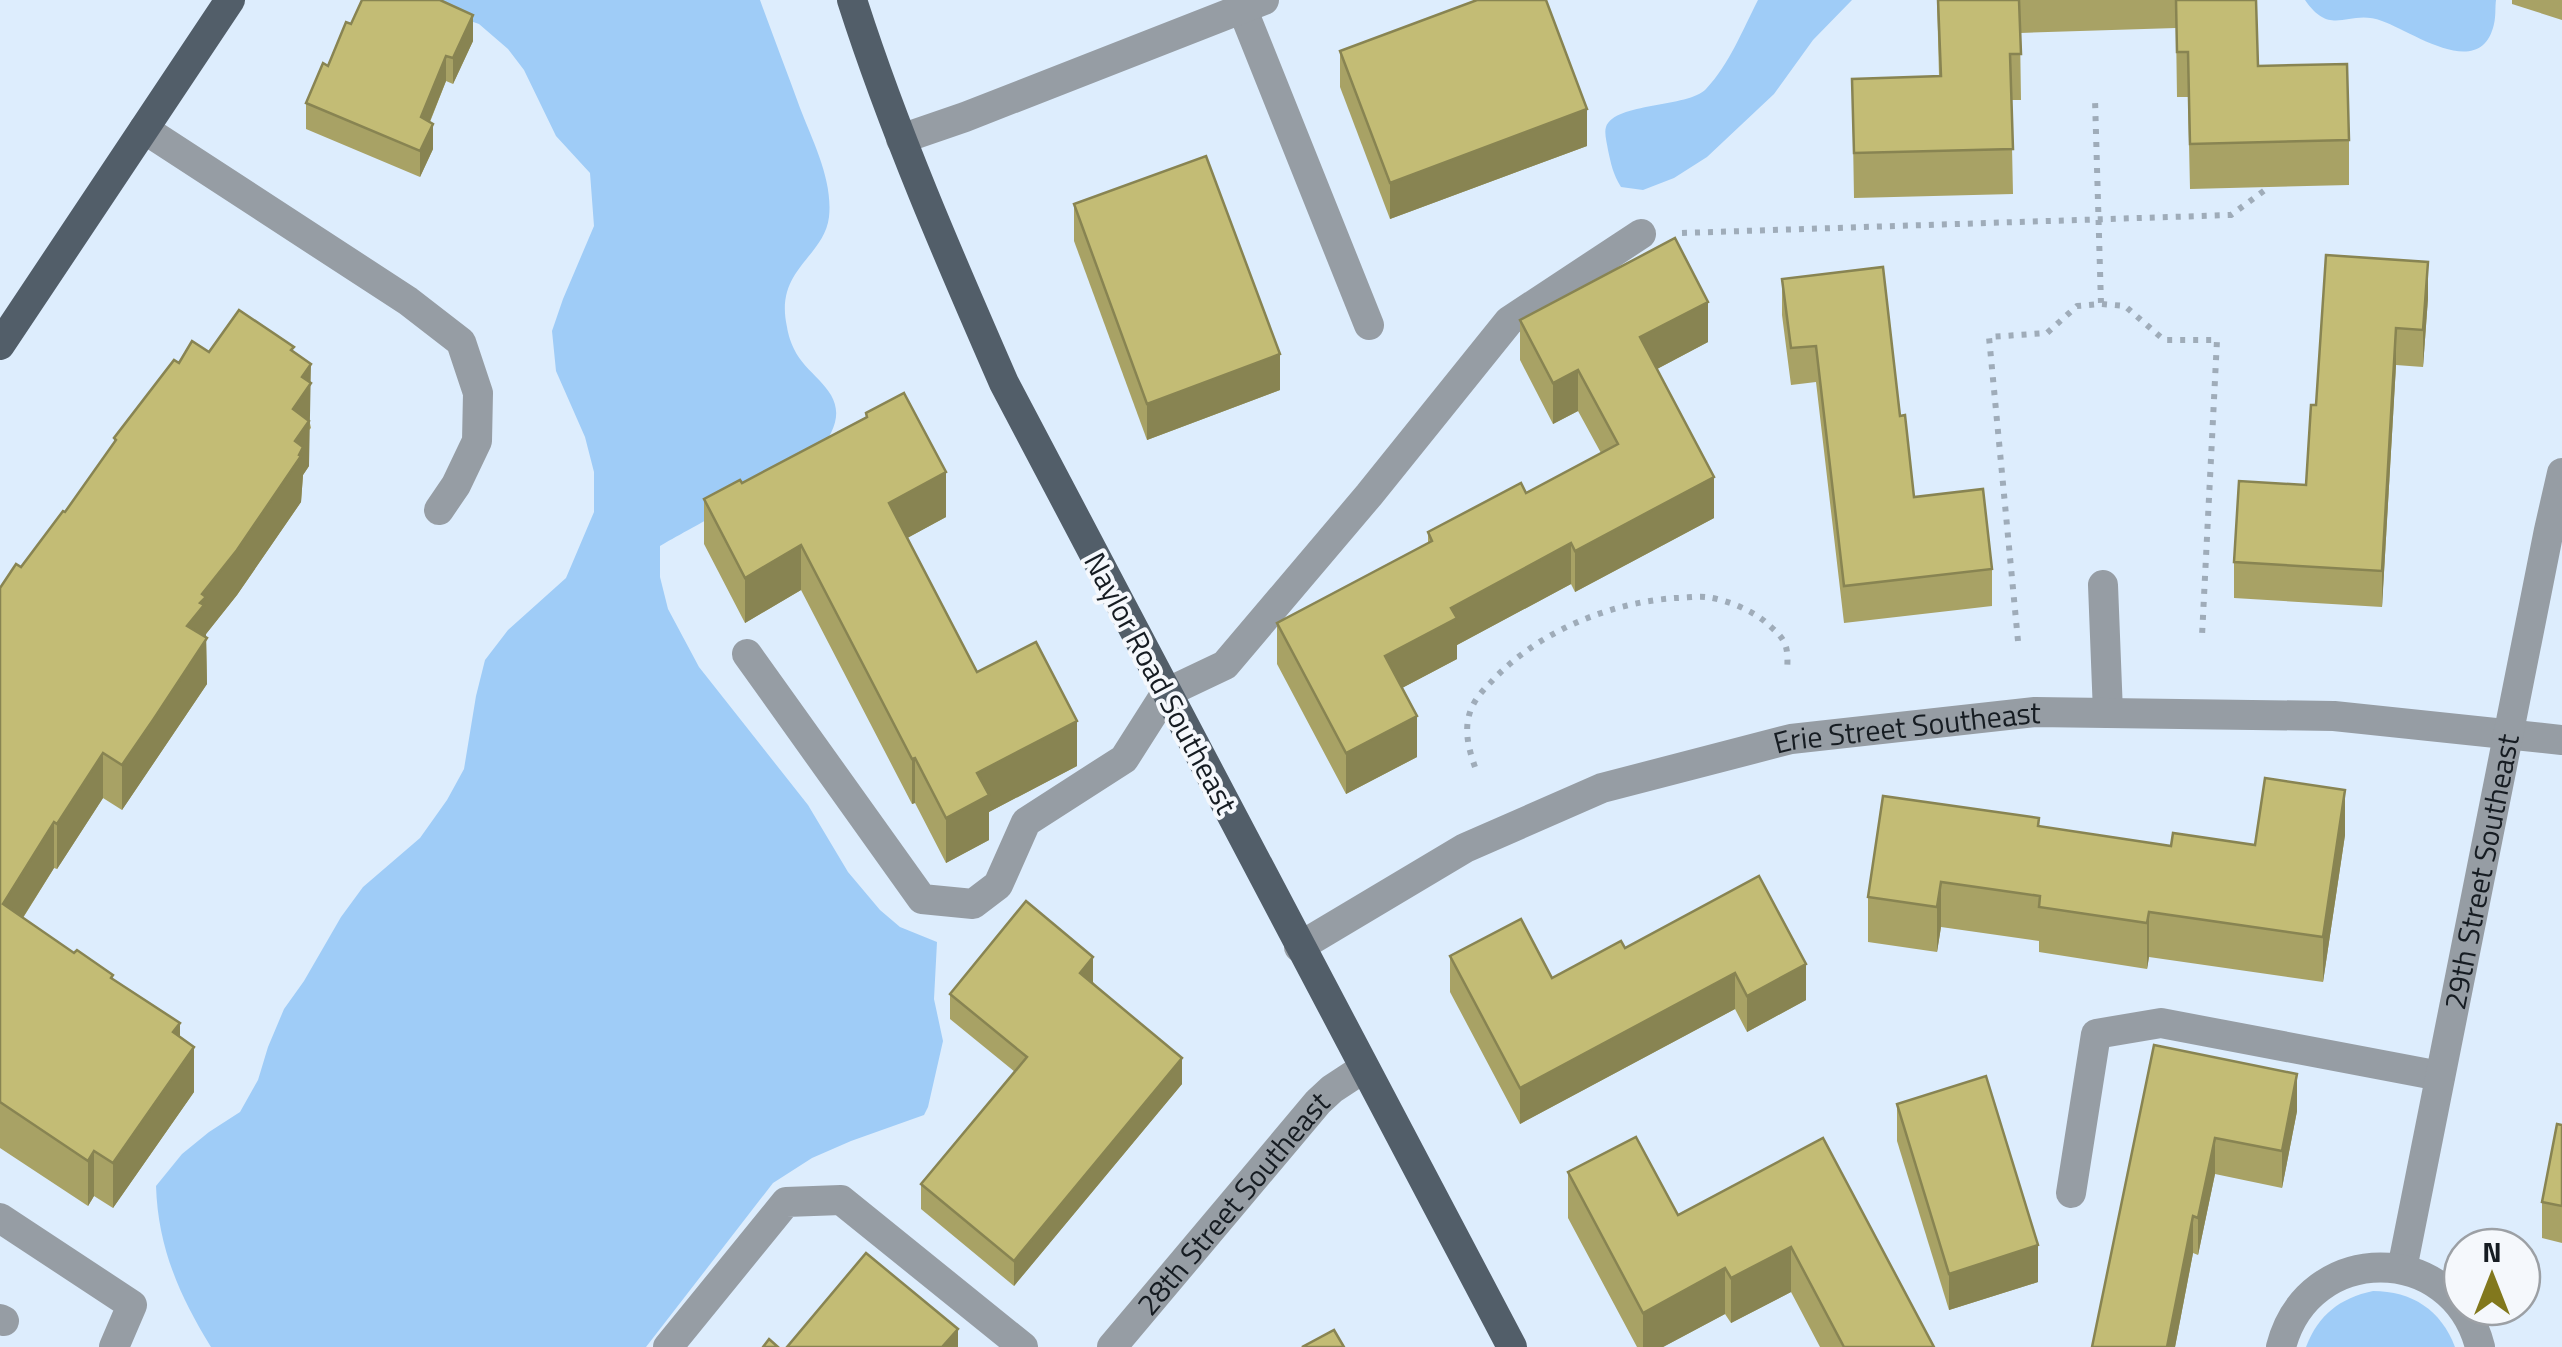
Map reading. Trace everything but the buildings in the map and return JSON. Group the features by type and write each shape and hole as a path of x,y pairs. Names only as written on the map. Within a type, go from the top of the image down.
{"main road":[{"path":"0,346 230,0"},
{"name":"Naylor Road Southeast","path":"852,0 932,219 1004,383 1512,1347"}],"street":[{"path":"901,140 1253,4 1369,325"},
{"path":"144,129 408,300 461,342 478,393 477,441 440,510"},
{"path":"747,654 922,899 973,904 998,885 1026,822 1124,759 1166,692 1225,666 1509,322 1641,234"},
{"name":"29th Street Southeast","path":"2402,1269 2562,473"},
{"path":"2103,585 2108,713"},
{"name":"Erie Street Southeast","path":"1300,947 1465,848 1602,788 1791,739 2035,712 2334,716 2562,740"},
{"path":"2071,1193 2096,1034 2161,1023 2440,1076"},
{"name":"28th Street Southeast","path":"1112,1347 1318,1102 1364,1068"},
{"path":"668,1347 786,1202 842,1200 1023,1347"},
{"path":"0,1218 132,1305 114,1347"},
{"path":"2282,1347 2293,1316 2326,1282 2340,1274 2370,1267 2402,1269 2431,1280 2456,1300 2473,1325 2480,1347"}],"path":[{"path":"2095,99 2101,304"},
{"path":"1641,234 2231,214 2265,190"},
{"path":"2018,641 1989,337 2048,333 2077,306 2101,304 2125,306 2164,340 2217,340 2202,636"},
{"path":"1475,767 1466,738 1472,706 1500,672 1531,647 1575,623 1616,608 1706,596 1731,604 1758,616 1780,636 1788,649 1787,672"}],"shaded area":[{"path":"410,0 760,0 828,189 825,231 793,278 785,307 794,349 832,396 836,419 831,433 821,446 780,477 660,546 660,577 668,609 699,667 808,805 848,872 900,927 937,942 934,999 943,1041 924,1115 812,1158 773,1183 646,1347 211,1347 180,1289 161,1230 156,1186 182,1154 240,1112 258,1080 284,1009 341,917 363,887 420,838 447,800 464,769 485,660 508,630 566,578 594,512 594,472 585,437 556,371 552,331 594,226 590,173 556,136 524,70 508,49 479,24"},
{"path":"1758,0 1852,0 1813,40 1774,94 1707,157 1674,178 1643,190 1621,187 1610,160 1606,127 1623,113 1684,99 1706,89 1729,58"},
{"path":"2305,0 2496,0 2494,24 2487,41 2475,50 2461,51 2370,18 2324,18"},
{"path":"2373,1291 2412,1299 2442,1323 2455,1347 2306,1347 2324,1317 2350,1298"}]}
